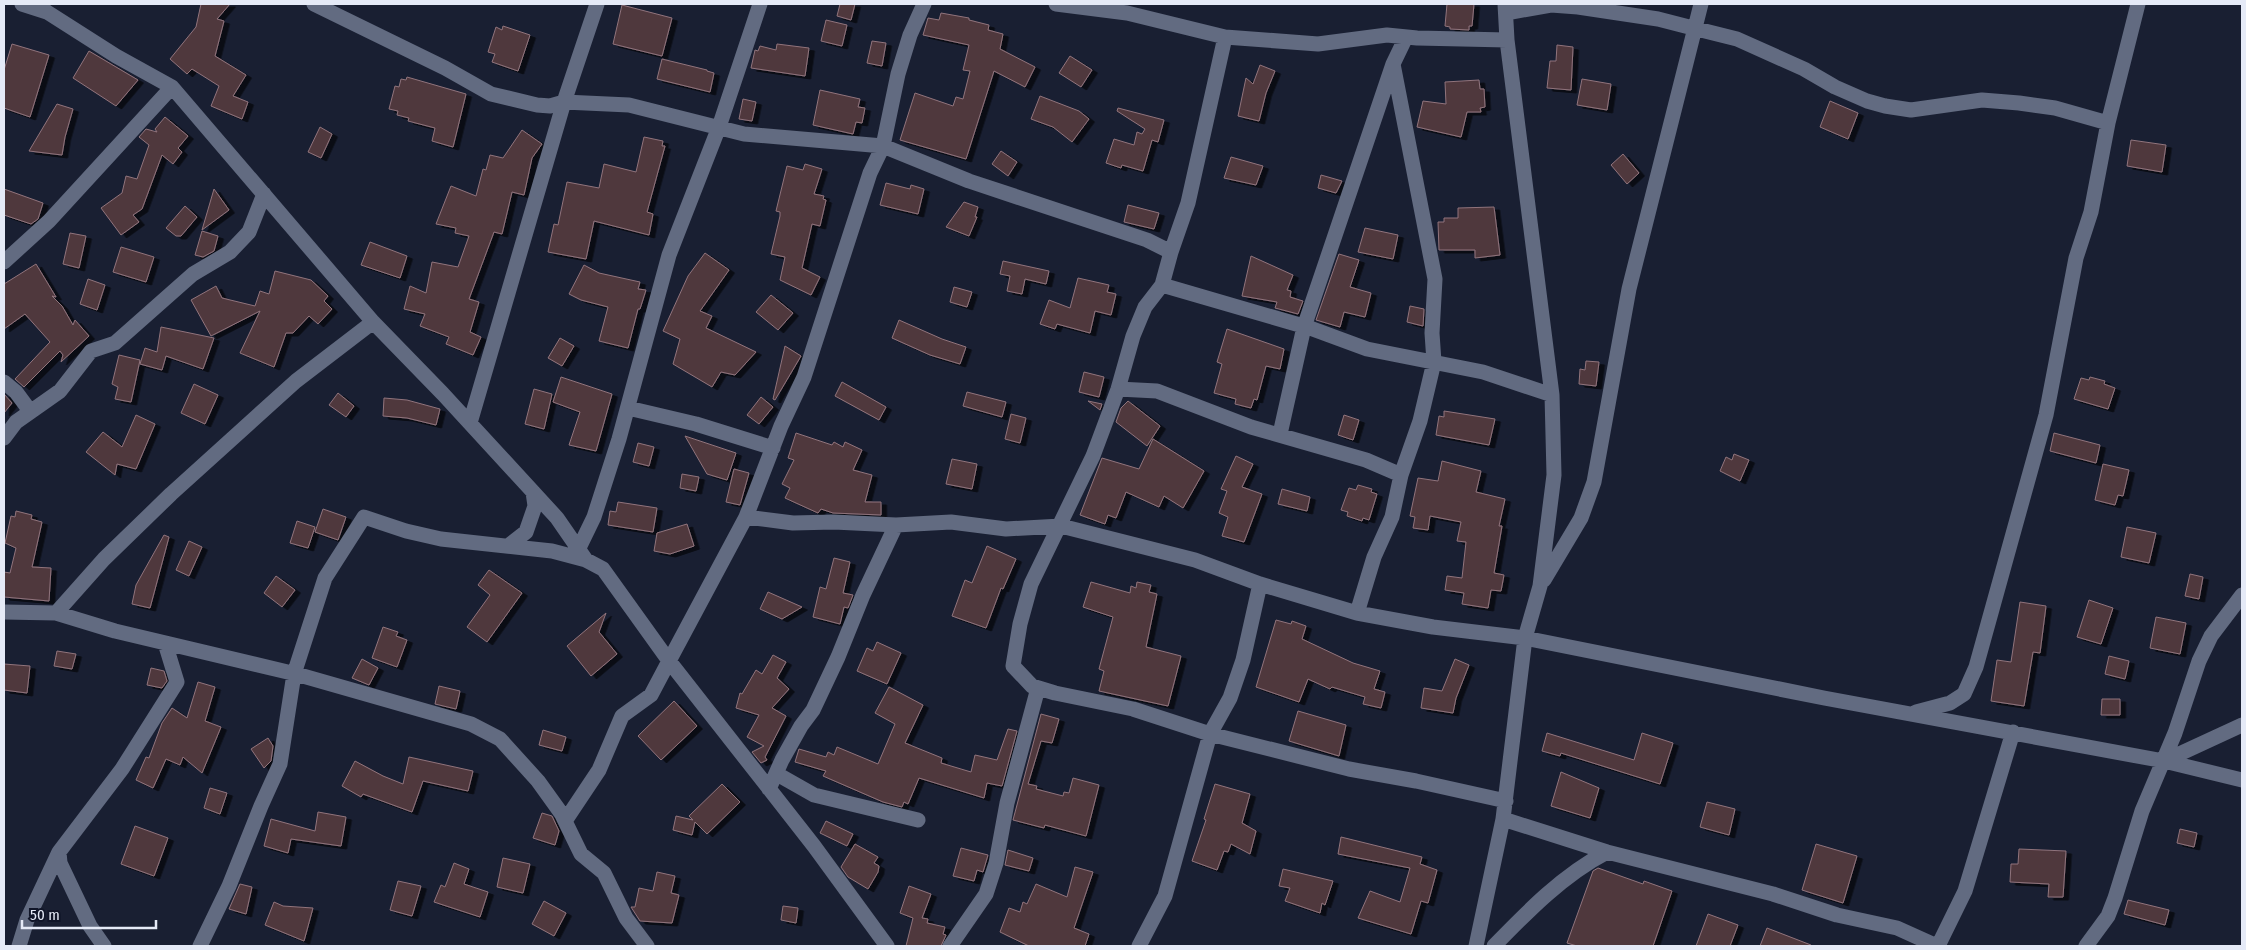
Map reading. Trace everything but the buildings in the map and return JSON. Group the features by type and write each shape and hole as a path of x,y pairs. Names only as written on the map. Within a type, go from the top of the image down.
{"street":[{"path":"22,4 51,8 116,56 172,87 373,322 534,492 557,518 582,555 603,569 669,662 814,846 887,946"},
{"path":"314,4 445,68 491,94 537,105 550,106 564,102 629,105 744,134 883,146 969,181 1147,240 1171,252"},
{"path":"470,423 564,102 597,4"},
{"path":"582,555 628,408 669,255 719,127 760,4"},
{"path":"565,821 599,770 622,716 651,695 746,517 772,448 804,377 870,174 883,146 898,74 910,35 924,4"},
{"path":"1056,4 1127,13 1225,37 1318,44 1387,35 1508,40"},
{"path":"1540,586 1581,518 1594,482 1629,289 1693,28 1701,4"},
{"path":"1913,713 1950,703 1964,694 1976,667 2046,415 2076,258 2091,212 2108,123 2138,4"},
{"path":"1476,946 1506,801 1525,638 1540,586 1554,475 1552,395 1508,40 1506,8 1551,5 1578,7 1658,19 1737,38 1804,69 1835,87 1867,101 1885,106 1911,110 1982,100 2019,102 2055,108 2108,123"},
{"path":"1225,37 1188,203 1162,285 1145,307 1128,351 1118,389 1093,456 1067,506 1061,526 1031,584 1020,624 1013,666 1032,686 1038,688 1148,713 1210,734 1349,769 1416,781 1506,801"},
{"path":"1280,434 1304,327 1393,64 1406,37"},
{"path":"1357,613 1374,557 1392,517 1402,475 1420,421 1434,362 1432,332 1435,279 1393,64"},
{"path":"4,262 49,221 172,87"},
{"path":"4,438 16,422 60,391 91,351 115,344 193,274 230,252 249,232 264,194"},
{"path":"1162,285 1304,327 1367,349 1483,372 1552,395"},
{"path":"56,613 104,559 171,494 296,381 373,322"},
{"path":"4,382 16,392 30,411"},
{"path":"1118,389 1157,391 1251,427 1366,460 1402,475"},
{"path":"628,408 696,424 772,448"},
{"path":"508,546 526,532 535,506 534,492"},
{"path":"200,946 229,886 280,764 294,674 325,578 364,517 406,531 441,539 582,555"},
{"path":"746,517 793,523 844,522 896,525 951,522 1006,529 1061,526 1195,560 1260,584 1357,613 1433,627 1525,638 1824,698 2164,761 2242,780"},
{"path":"769,790 801,726 813,710 896,525"},
{"path":"1139,946 1165,896 1210,734 1230,698 1243,660 1260,584"},
{"path":"2086,946 2108,916 2142,811 2164,761 2199,661 2211,636 2242,595"},
{"path":"4,612 56,613 87,624 294,674 470,724 487,731 500,739 538,781 565,821 581,854 604,873 626,918 647,946"},
{"path":"18,946 27,920 59,852 122,769 177,682 165,643"},
{"path":"950,946 986,894 996,863 1007,803 1038,688"},
{"path":"2164,761 2242,725"},
{"path":"1503,819 1607,852 1773,894 1837,915 1896,928 1937,946 1965,891 2013,732"},
{"path":"777,774 814,794 918,820"},
{"path":"59,852 60,863 90,926 104,946"},
{"path":"1494,946 1520,919 1568,877 1607,852"}]}
